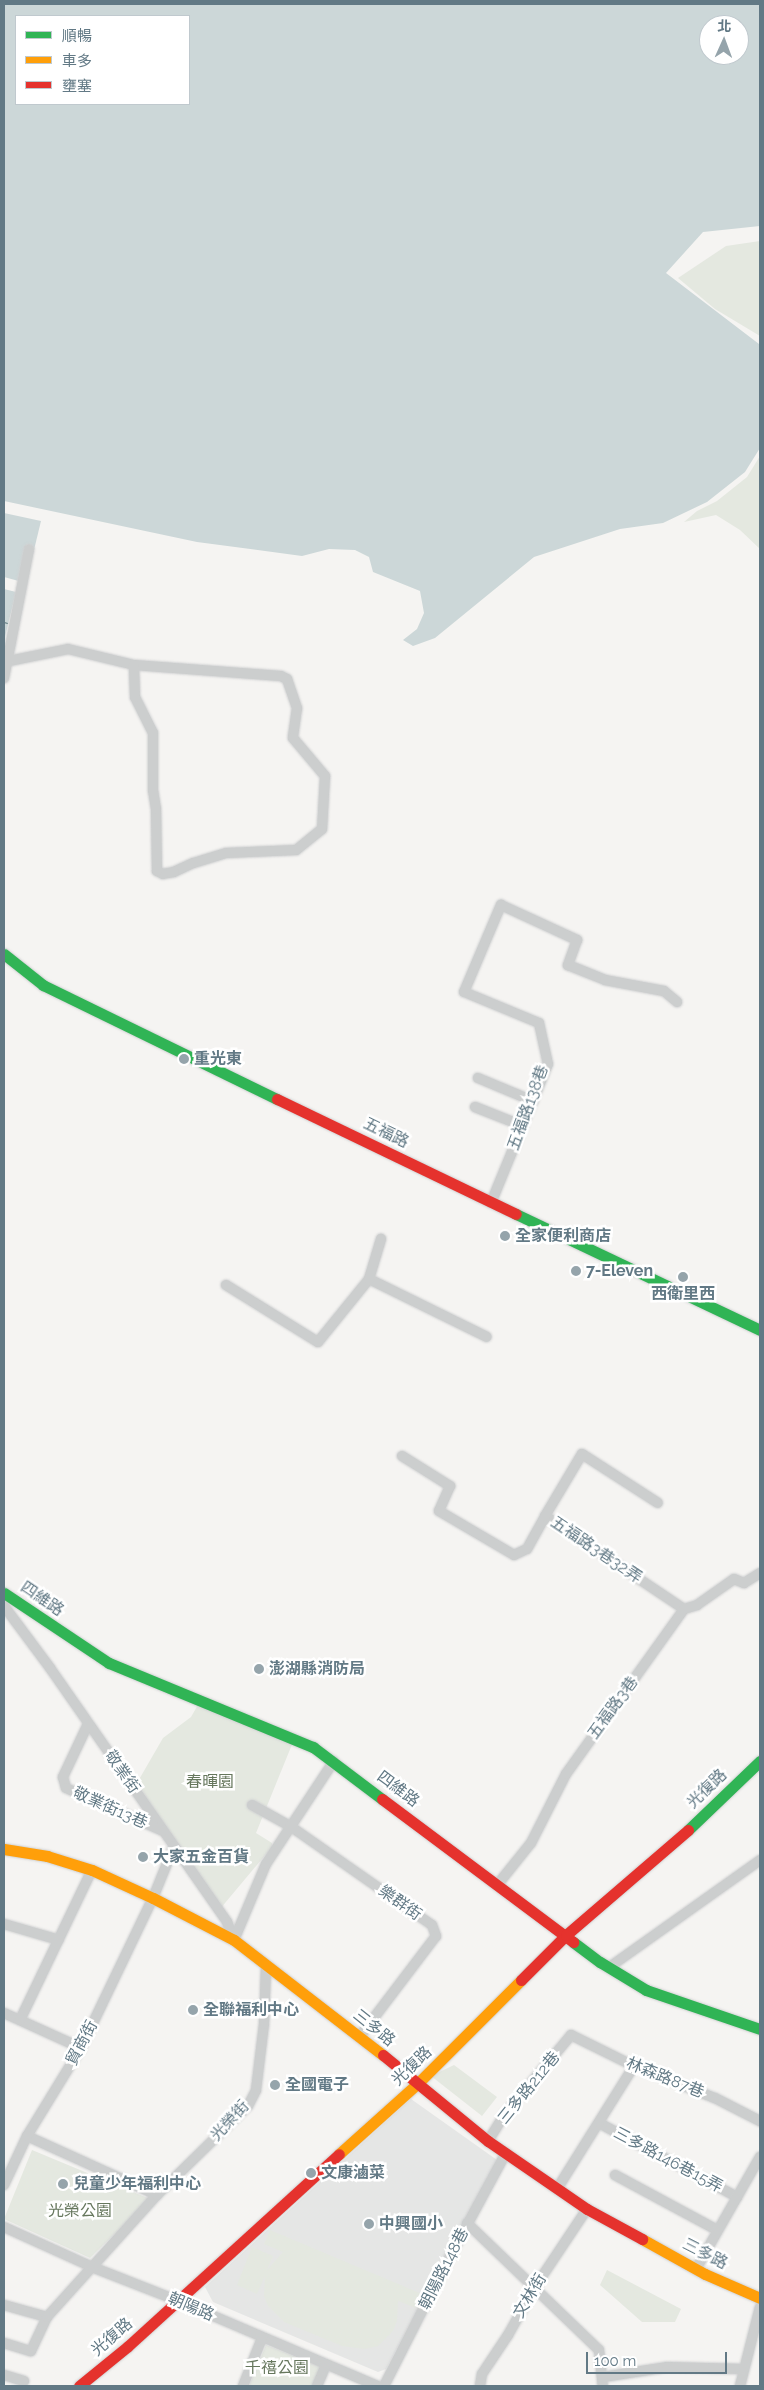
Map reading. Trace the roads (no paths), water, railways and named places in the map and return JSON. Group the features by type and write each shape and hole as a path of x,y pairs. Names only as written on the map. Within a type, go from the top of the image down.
{"street":[{"path":"4,678 5,662 29,549"},
{"path":"5,662 68,648 134,665 281,676 287,679 297,708 293,738 325,776 322,829 296,850 226,853 193,863 174,872 163,874 157,871 156,809 153,790 153,733 135,697 134,665"},
{"name":"五福路138巷","path":"491,1203 548,1064 539,1023 464,992 501,905 577,940 568,965 604,980 664,991 677,1002"},
{"name":"五福路","path":"4,954 43,985 491,1203 645,1276 688,1294 760,1330"},
{"path":"478,1078 532,1102"},
{"path":"475,1107 522,1126"},
{"path":"226,1286 318,1342 370,1279 381,1239"},
{"path":"370,1279 487,1337"},
{"path":"545,1516 582,1454 658,1503"},
{"name":"五福路3巷32弄","path":"402,1456 450,1486 439,1511 514,1556 528,1548 545,1516 684,1609"},
{"name":"五福路3巷","path":"498,1884 531,1844 566,1774 684,1609 697,1605 734,1579 744,1584 760,1573"},
{"name":"四維路","path":"4,1593 108,1663 313,1747 600,1962 610,1966 646,1990 760,2029"},
{"name":"敬業街","path":"4,1606 228,1922 234,1940"},
{"name":"敬業街13巷","path":"88,1724 63,1778 66,1788 164,1831"},
{"path":"234,1940 266,1864 334,1761"},
{"name":"光復路","path":"83,2385 417,2084 566,1935 674,1843 760,1761"},
{"name":"樂群街","path":"252,1806 290,1826 432,1925 436,1936 360,2036"},
{"name":"貿商街","path":"4,2185 27,2136 81,2048 153,1898 174,1846"},
{"name":"三多路","path":"4,1848 47,1856 92,1870 153,1898 234,1940 360,2036 488,2141 557,2189 587,2209 696,2269 760,2298"},
{"path":"610,1966 760,1860"},
{"path":"20,2020 92,1870"},
{"path":"4,1924 59,1940"},
{"name":"光榮街","path":"4,2343 32,2351 47,2317 156,2195 248,2106 256,2090 264,2024 266,1966"},
{"path":"4,2013 81,2048"},
{"name":"林森路87巷","path":"571,2035 634,2066 715,2098 760,2121"},
{"name":"三多路212巷","path":"488,2141 505,2114 571,2035"},
{"path":"557,2189 634,2066"},
{"name":"三多路146巷15弄","path":"599,2123 737,2197"},
{"path":"27,2136 156,2195"},
{"name":"朝陽路148巷","path":"384,2386 401,2348 506,2154"},
{"path":"696,2269 760,2158"},
{"path":"615,2175 718,2230"},
{"name":"文林街","path":"480,2386 482,2374 535,2287 587,2209"},
{"path":"467,2223 598,2350 603,2381 668,2367 744,2369"},
{"name":"朝陽路","path":"4,2227 92,2267 176,2300 378,2386"},
{"path":"4,2305 47,2317"},
{"path":"740,2386 760,2307"},
{"path":"243,2386 262,2338"},
{"path":"317,2386 326,2364"},
{"path":"4,2375 24,2381"}],"place":[{"name":"重光東","path":"184,1059"},
{"name":"全家便利商店","path":"505,1236"},
{"name":"7-Eleven","path":"576,1271"},
{"name":"西衛里西","path":"683,1277"},
{"name":"澎湖縣消防局","path":"259,1669"},
{"name":"大家五金百貨","path":"143,1857"},
{"name":"全聯福利中心","path":"193,2010"},
{"name":"全國電子","path":"275,2085"},
{"name":"文康滷菜","path":"311,2173"},
{"name":"兒童少年福利中心","path":"63,2184"},
{"name":"中興國小","path":"369,2224"}],"park label":[{"name":"春暉園","path":"210,1782"},
{"name":"光榮公園","path":"80,2211"},
{"name":"千禧公園","path":"277,2368"}]}
